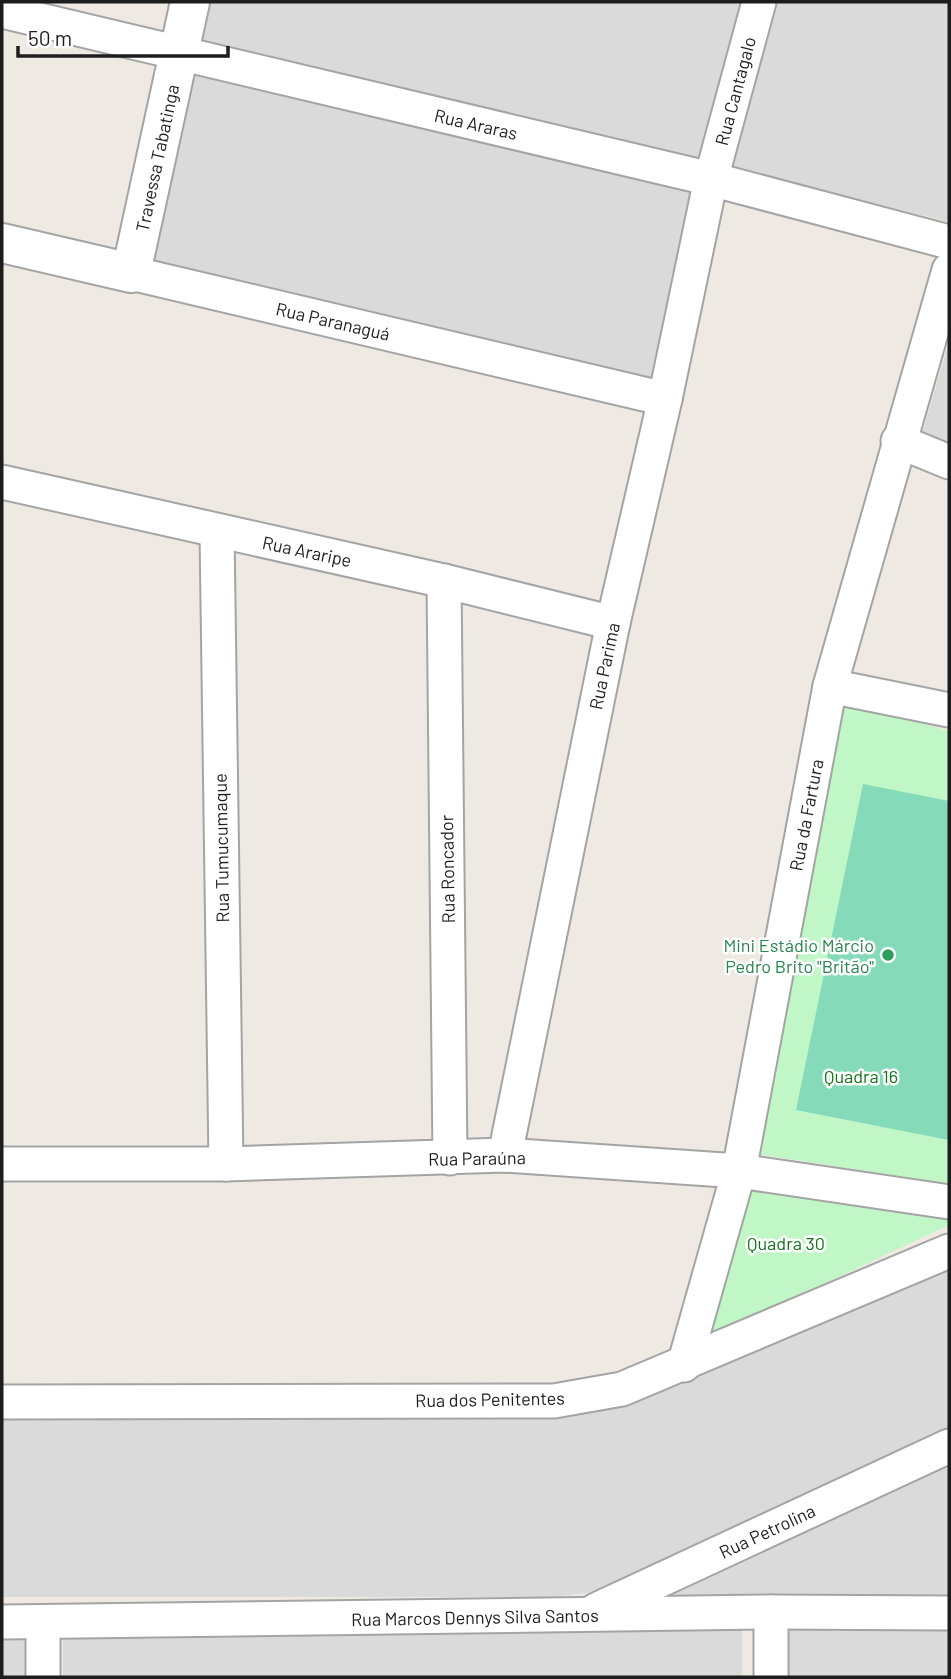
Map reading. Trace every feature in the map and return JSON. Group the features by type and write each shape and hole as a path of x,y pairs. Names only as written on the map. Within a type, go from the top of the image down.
{"street":[{"name":"Travessa Tabatinga","path":"131,273 190,2"},
{"name":"Rua Cantagalo","path":"711,179 759,2"},
{"name":"Rua Araras","path":"2,11 711,179 949,242"},
{"name":"Rua Parima","path":"505,1155 612,623 665,399 711,179"},
{"name":"Rua Paranaguá","path":"2,243 665,399"},
{"name":"Rua da Fartura","path":"684,1365 739,1171 830,686 949,270"},
{"path":"898,442 949,462"},
{"name":"Rua Araripe","path":"2,482 444,581 612,623"},
{"name":"Rua Tumucumaque","path":"217,532 226,1164"},
{"name":"Rua Roncador","path":"444,581 450,1158"},
{"path":"830,686 949,710"},
{"name":"Rua Paraúna","path":"2,1164 226,1164 505,1155 739,1171 949,1202"},
{"name":"Rua dos Penitentes","path":"2,1402 554,1401 622,1389 949,1251"},
{"name":"Rua Petrolina","path":"584,1615 949,1446"},
{"path":"771,1612 771,1677"},
{"name":"Rua Marcos Dennys Silva Santos","path":"2,1622 43,1624 771,1612 949,1613"},
{"path":"43,1624 43,1677"}],"shaded area":[{"path":"202,2 748,2 703,165 195,39"},
{"path":"778,2 949,2 949,222 733,167"},
{"path":"193,72 704,187 658,381 148,266"},
{"path":"949,342 949,445 922,434"},
{"path":"949,1262 949,1432 599,1591 554,1597 2,1597 2,1415 577,1408"},
{"path":"949,1457 949,1601 634,1605"},
{"path":"742,1625 742,1677 63,1677 63,1631"},
{"path":"949,1628 949,1677 788,1677 788,1630"},
{"path":"2,1636 31,1636 31,1677 2,1677"}],"green space":[{"name":"Quadra 16","path":"840,701 949,731 949,1184 757,1154"},
{"name":"Mini Estádio Márcio Pedro Brito \"Britão\"","path":"863,784 949,801 949,1140 796,1110"},
{"name":"Quadra 30","path":"748,1184 949,1212 949,1225 706,1339"}],"place":[{"name":"Mini Estádio Márcio Pedro Brito \"Britão\"","path":"888,955"}]}
